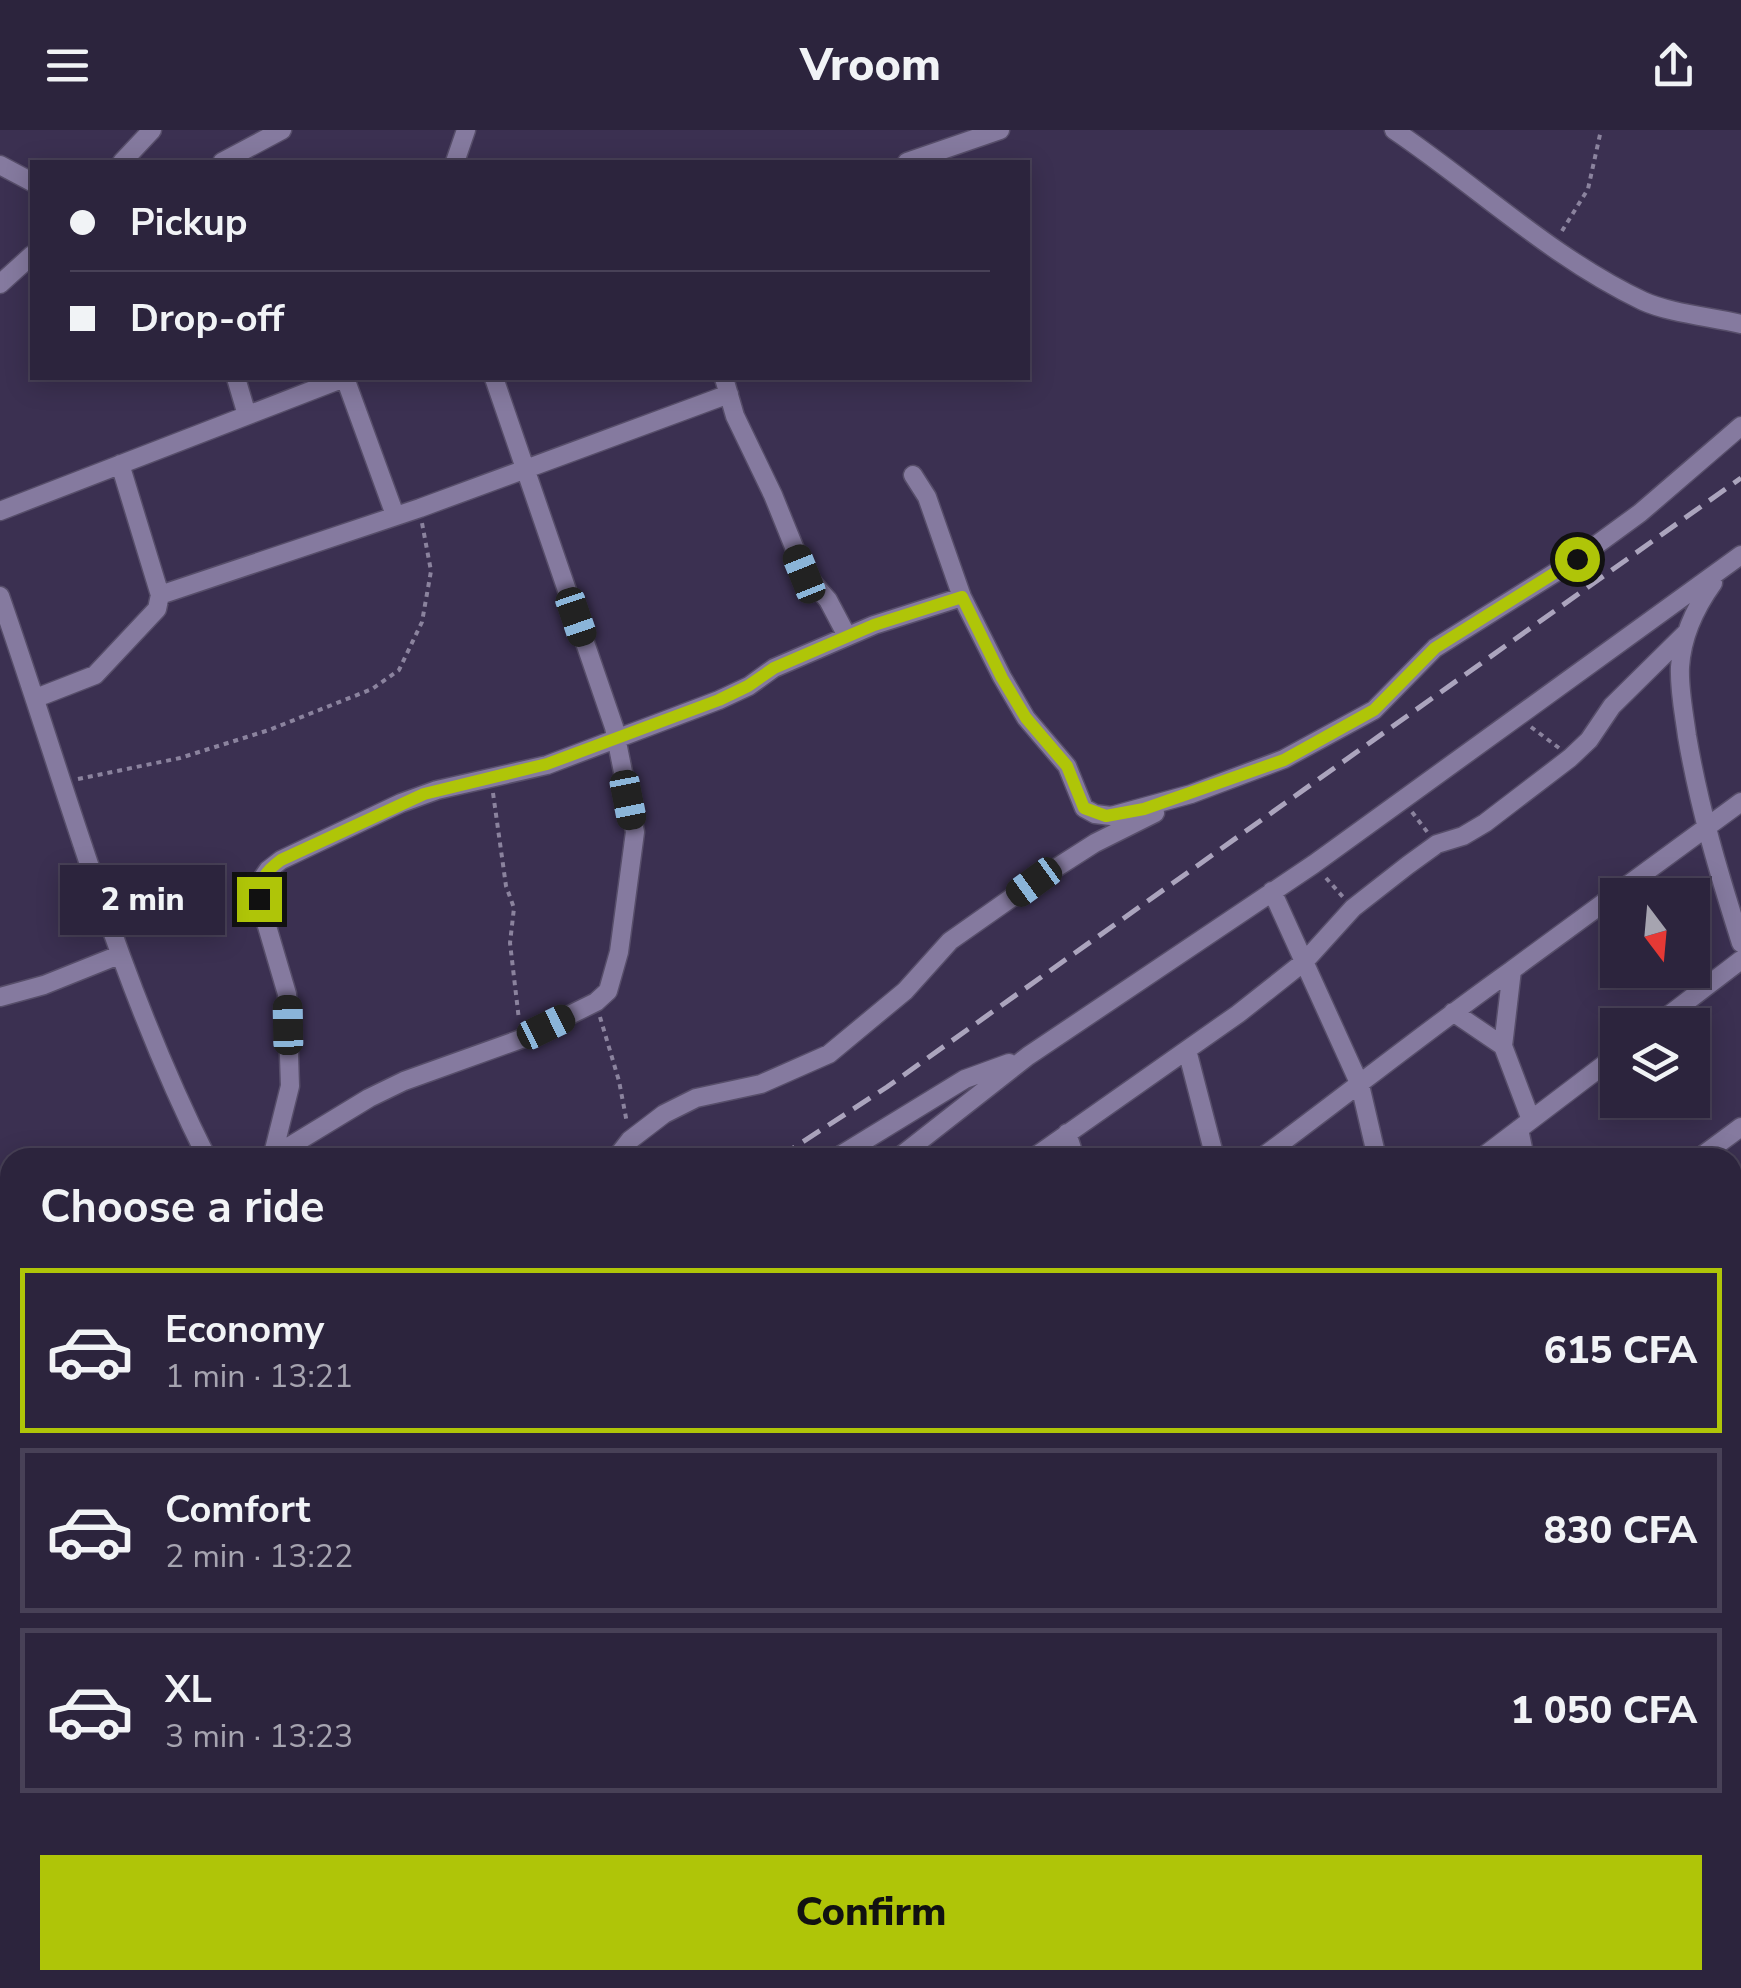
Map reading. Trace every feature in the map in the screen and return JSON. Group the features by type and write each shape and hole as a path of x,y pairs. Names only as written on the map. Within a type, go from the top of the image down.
{"street":[{"path":"124,160 152,130"},
{"path":"226,160 282,130"},
{"path":"456,160 466,130"},
{"path":"913,160 1000,130"},
{"path":"1394,130 1452,169 1493,205 1646,302 1741,324"},
{"path":"0,165 30,181"},
{"path":"0,284 30,256"},
{"path":"237,380 246,415"},
{"path":"0,510 340,380"},
{"path":"346,380 396,515"},
{"path":"288,1148 404,1081 521,1040 596,1002 608,991 619,952 635,832 616,736 495,380"},
{"path":"160,594 526,470 726,386 804,574 828,600 846,636"},
{"path":"913,475 927,497 962,597 1002,678 1026,718 1067,766 1084,808 1112,816 1191,794 1284,760 1374,710 1435,648 1577,559 1640,514 1741,426"},
{"path":"36,698 94,675 157,609 160,594 120,464"},
{"path":"911,1148 1028,1056 1314,864 1741,554"},
{"path":"1725,566 1696,606 1680,665 1680,695 1705,830 1741,943"},
{"path":"0,596 118,955 202,1148"},
{"path":"274,1148 290,1086 287,994 259,899 259,884 268,870 400,802 547,764 719,700 774,668 846,636 962,597"},
{"path":"1047,1148 1305,961 1353,908 1437,844 1463,836 1485,822 1570,758 1589,740 1612,706 1687,632"},
{"path":"624,1148 664,1114 696,1098 760,1084 829,1054 905,991 950,941 1096,844 1191,794"},
{"path":"1274,1148 1741,802"},
{"path":"1272,891 1360,1085 1375,1148"},
{"path":"0,997 44,986 118,955"},
{"path":"1678,1008 1741,960"},
{"path":"1512,970 1503,1046 1525,1124 1525,1148"},
{"path":"1453,1012 1503,1046"},
{"path":"1187,1050 1212,1148"},
{"path":"853,1148 965,1080 1028,1056"},
{"path":"1494,1148 1600,1068"},
{"path":"1711,1148 1741,1126"},
{"path":"1067,1133 1072,1148"}],"path":[{"path":"1555,246 1588,188 1601,130"},
{"path":"63,782 180,758 269,730 372,690 399,670 422,622 431,571 420,508"},
{"path":"1518,717 1570,758"},
{"path":"490,778 506,886 514,908 510,943 521,1040"},
{"path":"1403,801 1437,844"},
{"path":"1314,864 1353,908"},
{"path":"596,1002 619,1080 630,1140"}],"railway":[{"path":"793,1148 887,1087 1741,478"}],"route":[{"path":"259,899 259,884 281,860 400,802 547,764 719,700 774,668 874,625 962,597 1026,718 1067,766 1084,808 1106,816 1144,809 1284,760 1374,710 1435,648 1577,559"}]}
